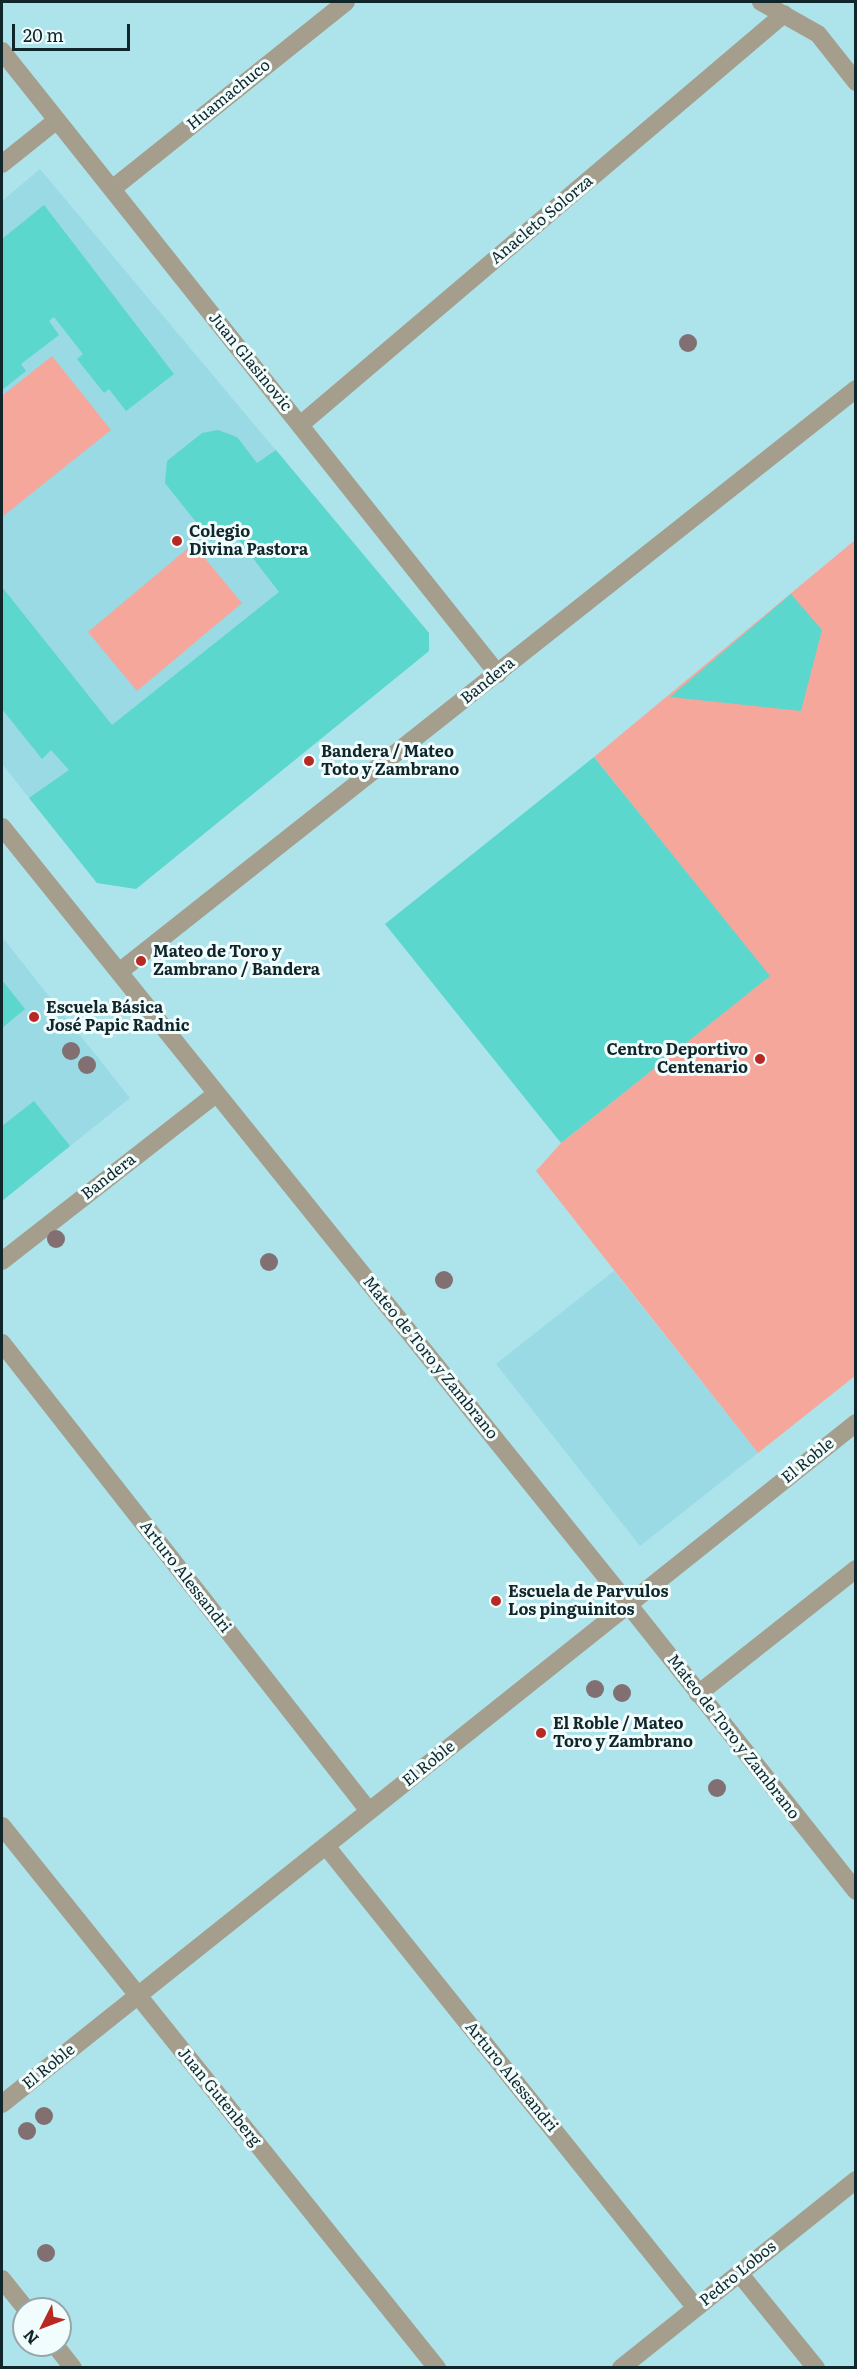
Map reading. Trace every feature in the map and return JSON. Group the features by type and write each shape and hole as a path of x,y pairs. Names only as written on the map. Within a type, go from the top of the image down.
{"street":[{"name":"Huamachuco","path":"112,189 344,2"},
{"path":"761,2 818,33 855,82"},
{"name":"Anacleto Solorza","path":"300,425 784,14"},
{"name":"Juan Glasinovic","path":"2,51 498,674"},
{"path":"2,164 57,120"},
{"name":"Bandera","path":"118,972 498,674 855,389"},
{"name":"Mateo de Toro y Zambrano","path":"2,827 628,1604 855,1891"},
{"name":"Bandera","path":"2,1261 216,1094"},
{"name":"Arturo Alessandri","path":"2,1343 369,1811"},
{"name":"El Roble","path":"2,2104 854,1426"},
{"path":"698,1694 855,1569"},
{"name":"Juan Gutenberg","path":"2,1826 436,2367"},
{"name":"Arturo Alessandri","path":"326,1846 696,2308"},
{"name":"Pedro Lobos","path":"621,2367 855,2181"},
{"path":"739,2273 816,2367"},
{"path":"2,2279 16,2297"}],"shaded area":[{"name":"Colegio Divina Pastora","path":"40,169 429,633 429,651 136,889 97,883 2,764 2,201"},
{"path":"52,356 111,430 2,517 2,396"},
{"name":"Centro Deportivo Centenario","path":"855,540 855,1376 758,1453 536,1171 561,1143 769,976 594,757"},
{"path":"193,544 242,603 137,691 88,632"},
{"name":"Escuela Básica José Papic Radnic","path":"2,937 130,1098 2,1201"},
{"path":"614,1271 758,1453 640,1546 496,1364"}],"building":[{"path":"44,205 174,374 126,411 109,389 104,393 77,359 83,354 54,317 49,321 59,335 21,364 26,371 2,390 2,239"},
{"path":"218,430 237,437 257,463 276,450 429,633 429,651 136,889 97,883 29,798 69,770 51,750 42,759 2,709 2,587 112,725 279,592 229,527 211,541 165,483 167,461 202,433"},
{"path":"791,594 822,630 801,711 670,697"},
{"name":"Centro Deportivo Centenario","path":"594,757 770,976 561,1143 385,924"},
{"path":"2,980 25,1009 2,1028"},
{"path":"34,1101 70,1146 2,1201 2,1126"}],"place":[{"name":"Colegio Divina Pastora","path":"177,541"},
{"name":"Bandera / Mateo Toto y Zambrano","path":"309,761"},
{"name":"Mateo de Toro y Zambrano / Bandera","path":"141,961"},
{"name":"Escuela Básica José Papic Radnic","path":"34,1017"},
{"name":"Centro Deportivo Centenario","path":"760,1059"},
{"name":"Escuela de Parvulos Los pinguinitos","path":"496,1601"},
{"name":"El Roble / Mateo Toro y Zambrano","path":"541,1733"}]}
